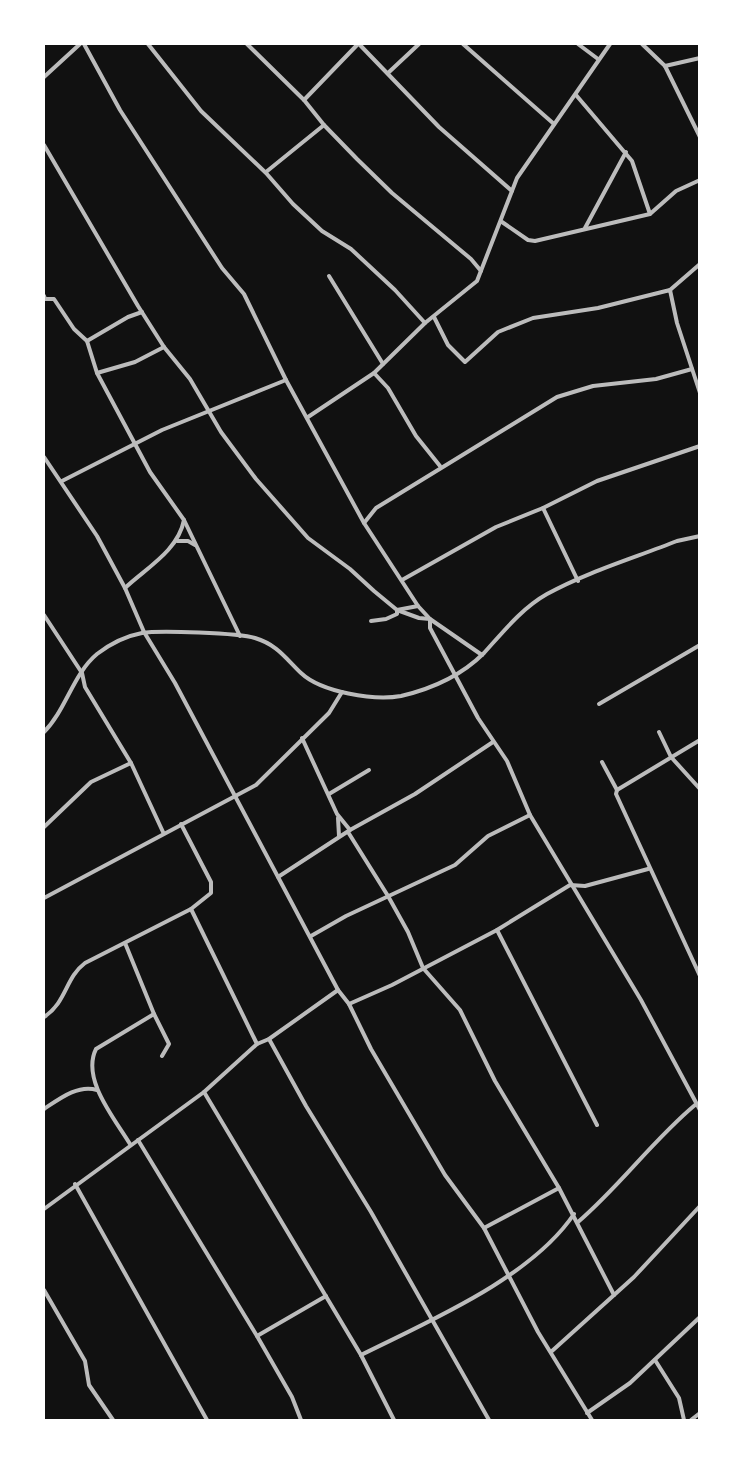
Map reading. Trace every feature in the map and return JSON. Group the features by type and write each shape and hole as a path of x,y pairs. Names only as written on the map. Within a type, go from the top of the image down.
{"street":[{"path":"44,77 82,44 120,110 222,268 244,294 286,380 364,523 418,606 430,619 482,655"},
{"path":"148,44 201,111 266,172 300,211 322,231 351,249 395,290 425,323"},
{"path":"247,44 392,193 471,259 482,271"},
{"path":"304,100 359,44 439,127 512,191"},
{"path":"388,74 419,44"},
{"path":"463,44 554,124"},
{"path":"578,44 598,59"},
{"path":"308,417 374,373 425,323 477,281 502,222 512,191 524,167 610,44"},
{"path":"642,44 665,66 699,137"},
{"path":"665,66 699,58"},
{"path":"576,95 626,152 650,214"},
{"path":"266,172 324,125"},
{"path":"44,145 164,347 190,379 221,432 256,479 308,538 350,569 397,610 419,618 430,619"},
{"path":"584,228 626,152"},
{"path":"502,222 528,240 535,241 650,214 676,191 699,180"},
{"path":"434,317 448,345 465,362 498,332 533,318 598,308 670,290 699,264"},
{"path":"329,276 383,364"},
{"path":"670,290 699,393"},
{"path":"44,299 54,299 74,329 87,341 97,373 150,472 184,520 240,636"},
{"path":"87,341 128,317 142,312"},
{"path":"97,373 135,362 164,347"},
{"path":"364,523 376,508 440,466 557,397 593,386 656,379 692,369"},
{"path":"374,373 388,388 416,436 440,466"},
{"path":"62,481 135,444 286,380"},
{"path":"402,580 496,527 543,508 597,481 699,446"},
{"path":"44,457 97,536 125,588 144,632 175,682 371,1049 445,1175 484,1228 538,1332 552,1351 592,1420"},
{"path":"543,508 578,580"},
{"path":"125,588 176,541 184,520"},
{"path":"44,732 56,718 82,673 96,655 122,638 144,632 256,638 279,651 314,682 342,692 377,697 398,696 430,688 456,674 482,655 510,623 546,595 677,541 699,536"},
{"path":"176,541 188,541 198,548"},
{"path":"397,610 418,606"},
{"path":"371,621 394,616 397,610"},
{"path":"44,615 82,673 85,687 130,763 163,832"},
{"path":"430,619 430,628 493,742 507,761 530,815 641,1000 699,1110"},
{"path":"599,704 699,645"},
{"path":"44,898 163,832 256,785 329,713 342,692"},
{"path":"660,732 671,757 699,789"},
{"path":"302,738 337,814 388,896 408,932 410,942 423,968 460,1010 495,1081 537,1146 560,1188 614,1295"},
{"path":"617,790 699,740"},
{"path":"278,877 339,837 415,794 493,742"},
{"path":"602,762 617,790 617,800 648,869 699,976"},
{"path":"44,827 91,782 130,763"},
{"path":"329,794 369,770"},
{"path":"337,814 339,837"},
{"path":"311,936 388,896 456,865 488,836 530,815"},
{"path":"44,1017 59,1004 79,968 191,909 207,898 213,889 181,824"},
{"path":"349,1004 497,930 570,885 585,886 648,869"},
{"path":"191,909 257,1044"},
{"path":"497,930 597,1125"},
{"path":"125,943 169,1044 162,1056"},
{"path":"44,1209 75,1184 204,1092 257,1044 269,1039 338,990"},
{"path":"130,1144 97,1090 91,1058 96,1049 154,1014"},
{"path":"269,1039 433,1319 489,1420"},
{"path":"44,1109 76,1090 89,1087 97,1090"},
{"path":"204,1092 361,1354 394,1420"},
{"path":"578,1222 598,1205 668,1128 695,1104"},
{"path":"138,1140 257,1336 292,1397 301,1420"},
{"path":"75,1184 207,1420"},
{"path":"484,1228 560,1188"},
{"path":"552,1351 614,1295 699,1206"},
{"path":"361,1354 433,1319 508,1275 545,1249 574,1214"},
{"path":"44,1290 85,1361 89,1385 113,1420"},
{"path":"257,1336 326,1296"},
{"path":"587,1413 630,1383 699,1317"},
{"path":"655,1360 679,1398 684,1420"},
{"path":"691,1420 699,1413"}]}
